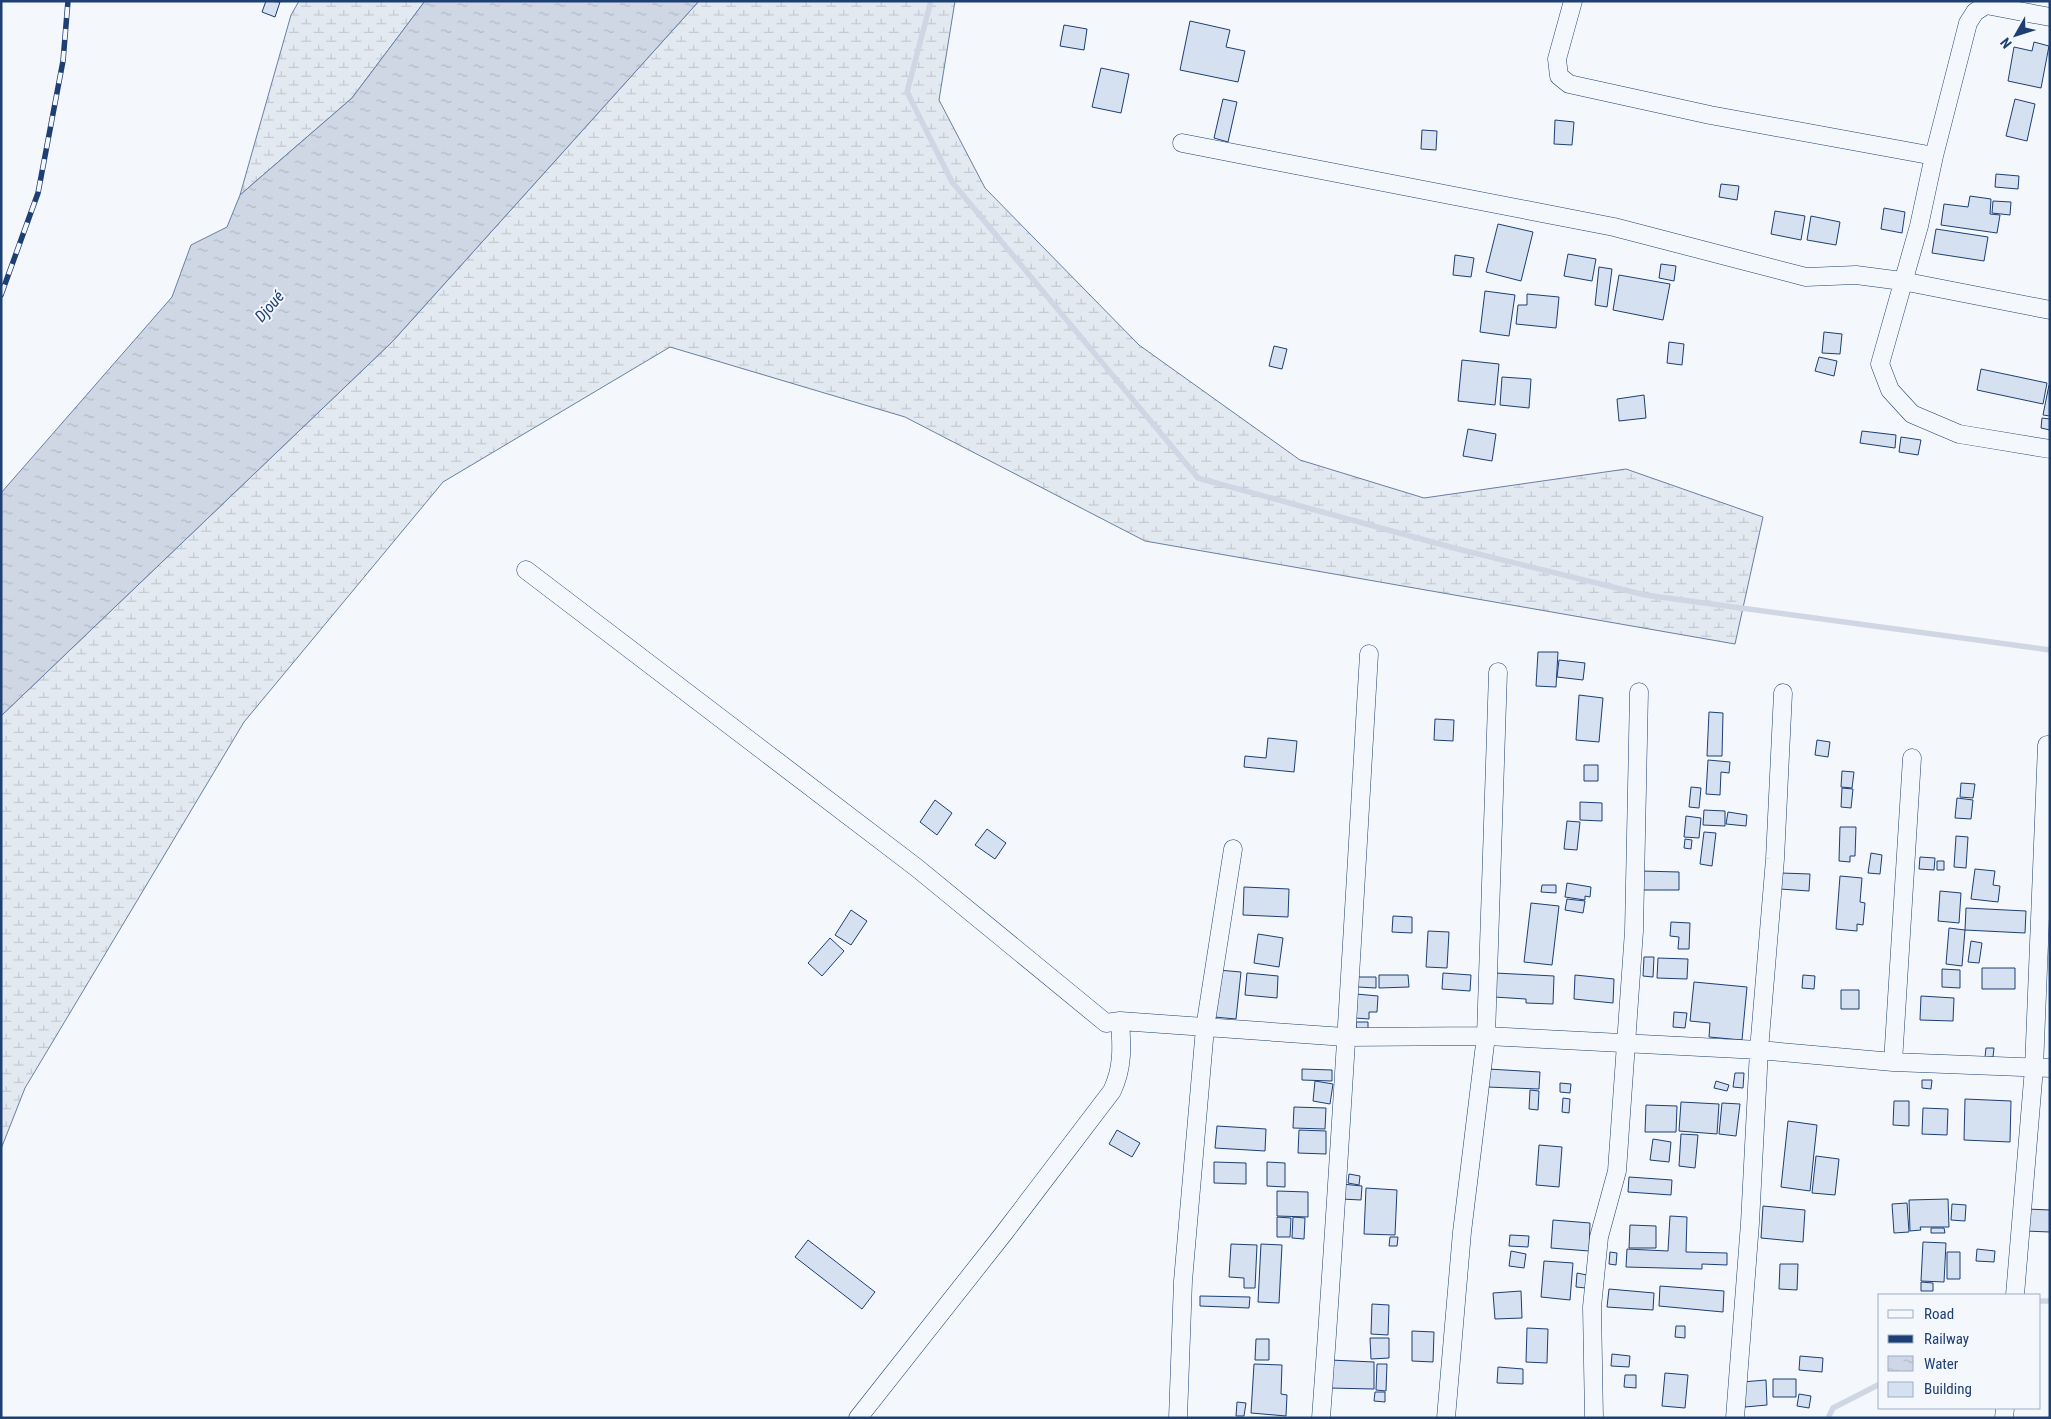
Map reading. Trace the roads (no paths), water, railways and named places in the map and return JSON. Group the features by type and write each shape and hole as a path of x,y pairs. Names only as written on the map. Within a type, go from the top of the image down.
{"street":[{"path":"1573,1 1556,65 1559,76 1569,84 1710,115 1934,156"},
{"path":"2050,17 1986,5 1975,12 1968,23 1934,156 1919,226 1880,364 1890,390 1912,414 1959,434 2050,449"},
{"path":"1182,143 1614,226 1806,276 1856,275 1902,281 2050,310"},
{"path":"526,570 917,868 1106,1023 1120,1021 1345,1037 1486,1036 1759,1050 1893,1062 2042,1068"},
{"path":"1321,1418 1336,1219 1345,1037 1369,654"},
{"path":"1446,1418 1462,1232 1486,1036 1498,672"},
{"path":"1594,1418 1592,1308 1599,1236 1617,1171 1627,1043 1634,930 1639,692"},
{"path":"1735,1418 1750,1223 1759,1050 1775,859 1783,693"},
{"path":"2015,1294 2042,1068 2047,745"},
{"path":"1893,1062 1912,758"},
{"path":"1178,1418 1183,1281 1205,1028 1234,849"},
{"path":"858,1418 998,1241 1112,1091 1120,1075 1122,1053 1120,1021"}],"water":[{"name":"Djoué","path":"425,1 699,1 392,342 1,716 1,493 172,297 191,245 227,227 240,195 352,98"}],"waterway":[{"path":"931,1 907,92 952,182 1198,478 1454,548 1645,595 2050,650"},
{"path":"2041,1301 2050,1301"},
{"path":"1828,1418 1833,1408 1878,1385"}],"railway":[{"path":"1,295 38,193 63,61 68,1"}]}
